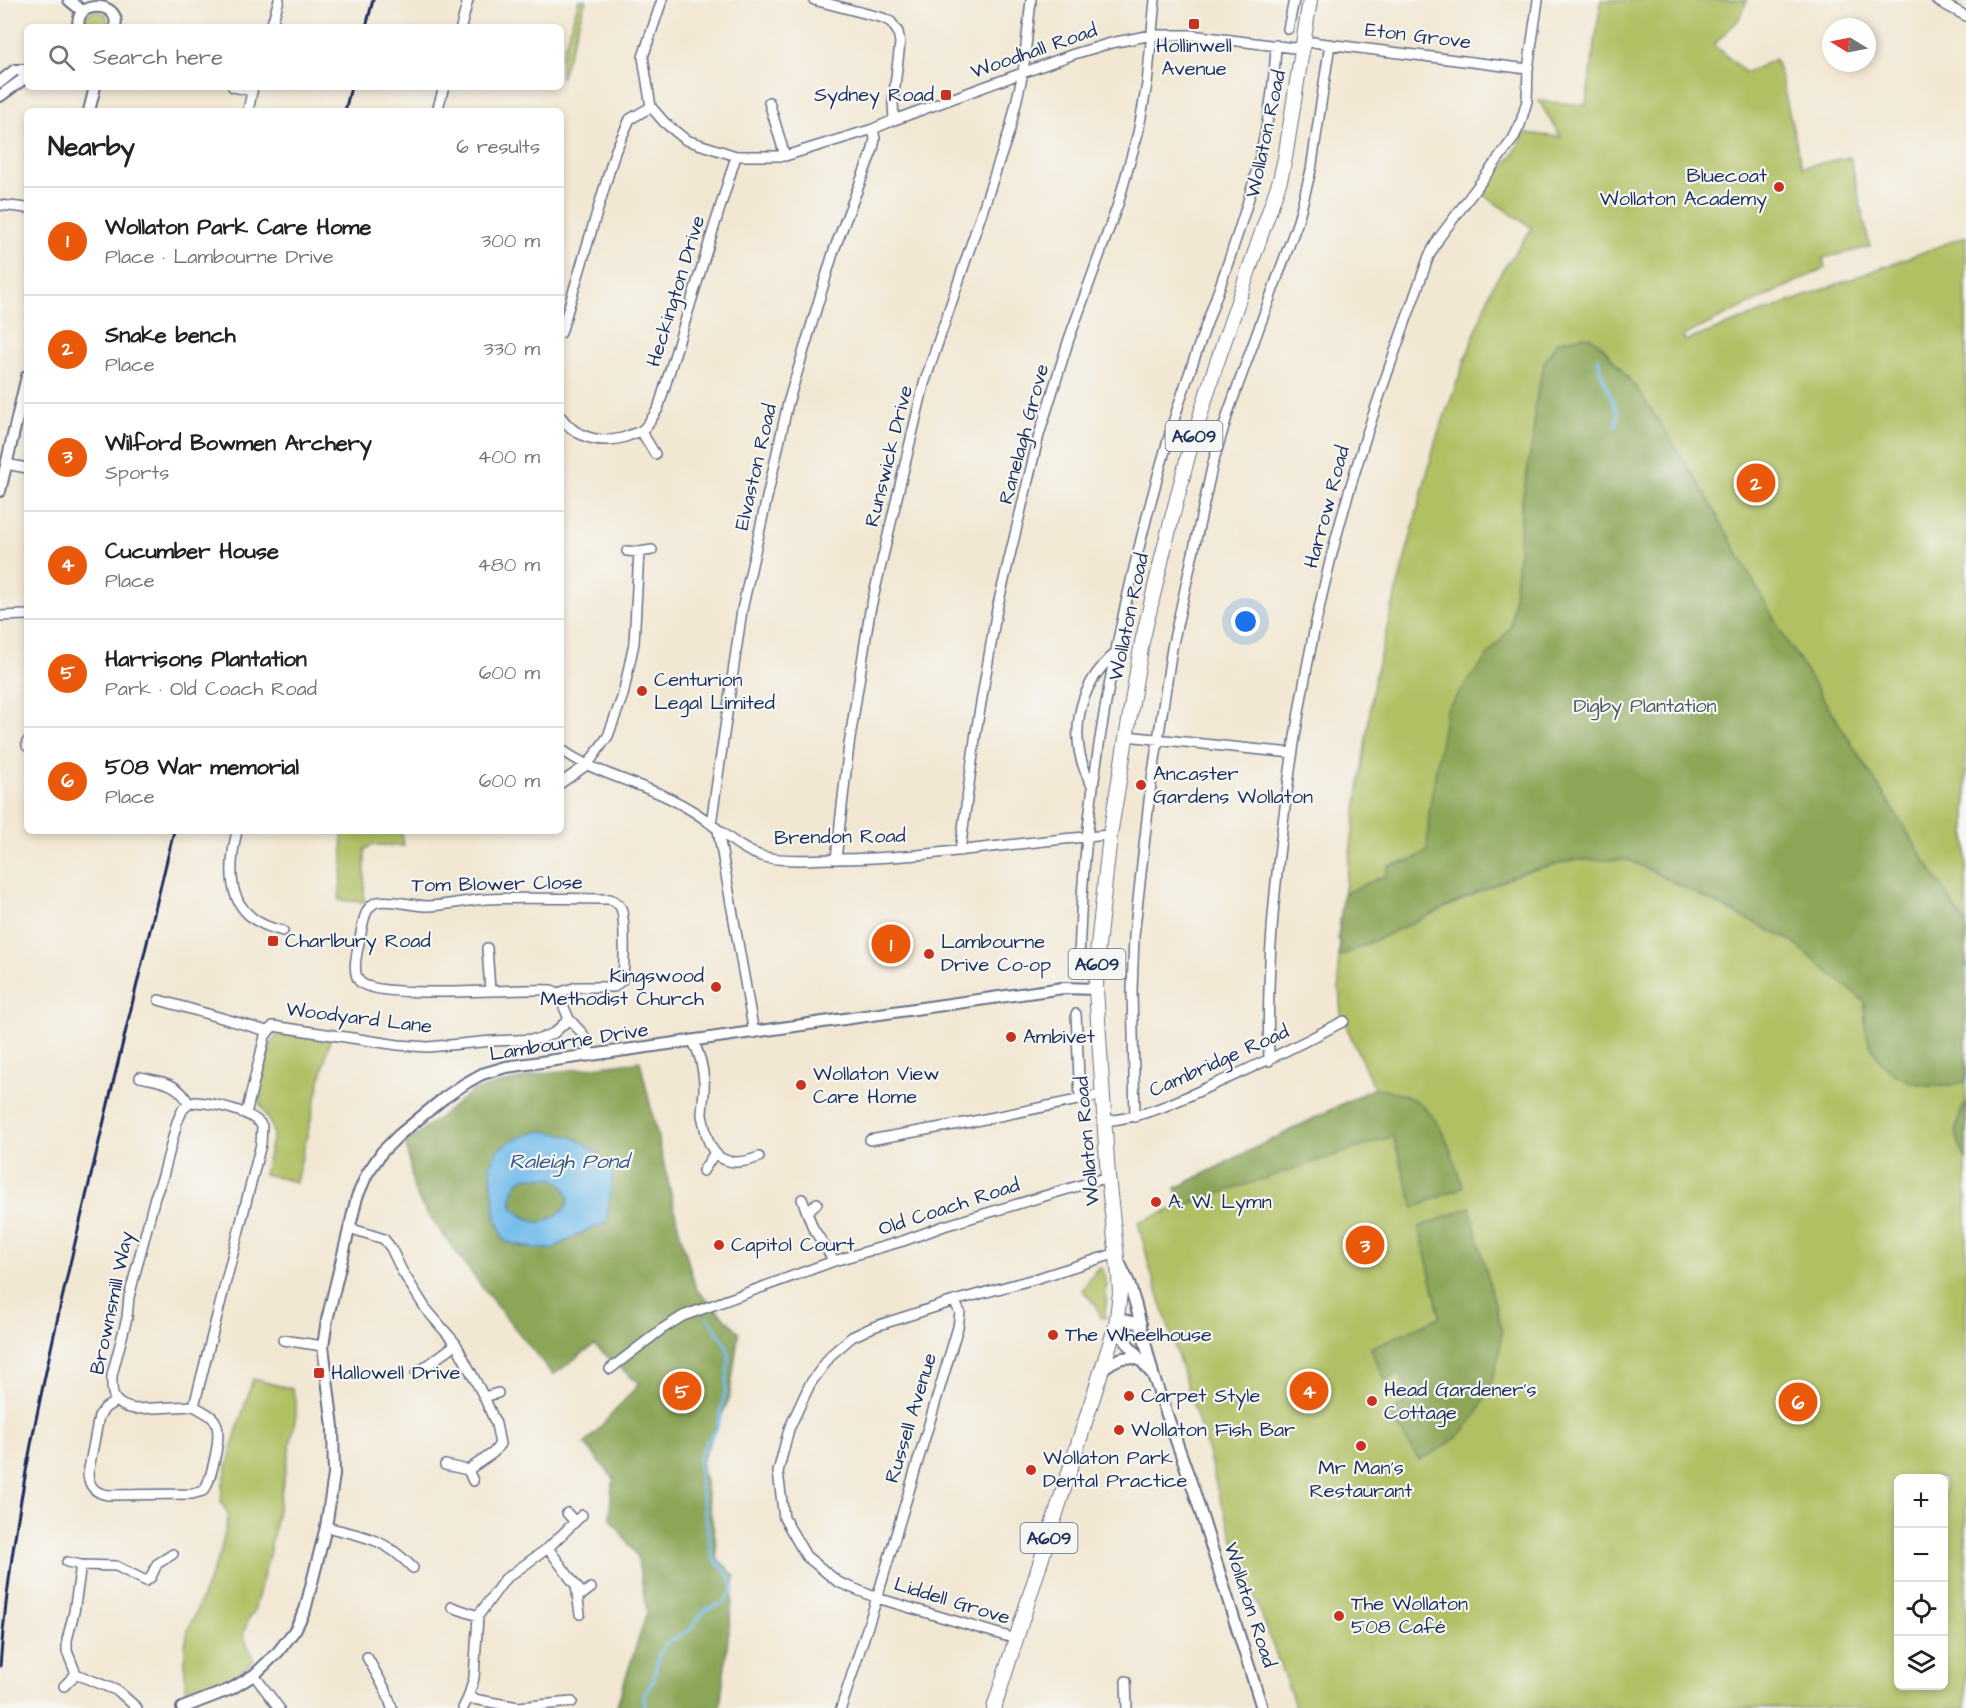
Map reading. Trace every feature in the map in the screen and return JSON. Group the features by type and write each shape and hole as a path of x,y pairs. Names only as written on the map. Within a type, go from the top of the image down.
{"main road":[{"name":"Wollaton Road","path":"1104,1368 1116,1327 1120,1293 1108,1177 1096,989 1110,834 1142,642 1188,456 1213,374 1272,206 1282,169 1310,0"},
{"name":"A609","path":"994,1708 1104,1368"}],"street":[{"path":"69,0 81,9"},
{"path":"272,24 279,0"},
{"path":"461,24 468,0"},
{"path":"564,323 615,152 630,119 651,107 644,57 662,0"},
{"path":"814,0 883,18 891,22 898,32 900,43 893,103 894,120"},
{"name":"Runswick Drive","path":"836,859 849,745 870,611 924,384 1010,129 1023,73 1031,0"},
{"path":"1152,35 1155,0"},
{"path":"1288,29 1294,0"},
{"name":"Harrow Road","path":"1269,1061 1267,1000 1270,931 1278,856 1296,725 1322,596 1353,477 1385,377 1428,256 1513,139 1520,125 1527,101 1528,69 1538,0"},
{"path":"1936,0 1966,16"},
{"path":"79,24 81,9 95,2 106,2 111,8 117,9 115,24"},
{"name":"Woodhall Road","path":"651,107 664,122 686,140 736,156 785,156 873,129 1074,54 1111,43 1152,35 1191,35 1294,48 1303,45"},
{"name":"Ranelagh Grove","path":"960,851 976,732 1000,597 1039,435 1118,204 1138,133 1147,84 1152,35"},
{"name":"Eton Grove","path":"1303,45 1313,42 1528,69"},
{"path":"1136,1117 1132,991 1134,936 1150,792 1174,637 1210,476 1229,410 1298,221 1311,170 1330,44"},
{"name":"Wollaton Road","path":"1079,964 1080,917 1093,787 1116,653 1142,538 1175,417 1196,350 1233,253 1256,173 1272,96 1276,45"},
{"path":"0,82 15,70 24,70"},
{"path":"0,96 24,76"},
{"path":"90,108 94,90"},
{"path":"249,108 253,90"},
{"path":"438,108 443,90"},
{"path":"770,102 785,156"},
{"name":"Elvaston Road","path":"754,1033 715,827 742,609 788,403 834,250 873,149 875,139 873,129"},
{"name":"Heckington Drive","path":"640,431 651,420 662,402 736,156"},
{"path":"4,217 3,205 24,208"},
{"path":"0,491 24,389"},
{"path":"564,420 575,431 591,439 618,440 640,431 655,454"},
{"path":"6,464 24,467"},
{"path":"627,551 652,550"},
{"path":"564,781 588,764 608,736 623,695 634,643 639,552"},
{"path":"0,616 24,615"},
{"path":"1093,787 1080,754 1077,736 1079,713 1092,680 1116,653"},
{"path":"1126,736 1292,753"},
{"name":"Brendon Road","path":"564,751 588,764 674,800 735,843 766,857 866,859 1110,834"},
{"path":"237,834 232,876 235,896 246,913 269,928 283,931"},
{"name":"Tom Blower Close","path":"485,899 610,899 616,901 623,916 622,980 614,987 577,987 558,993 550,990 405,992 369,987 360,982 356,974 363,923 371,906 377,902 438,906 485,899"},
{"path":"487,948 490,990"},
{"name":"Lambourne Drive","path":"182,1708 231,1689 254,1675 278,1652 296,1630 311,1592 326,1527 334,1475 333,1427 323,1346 327,1320 357,1197 382,1152 399,1135 466,1083 482,1074 507,1067 1063,988 1096,989"},
{"path":"558,993 569,1019 583,1034 591,1056"},
{"name":"Woodyard Lane","path":"159,1000 269,1031 428,1047 540,1039 554,1033 569,1019"},
{"name":"Wollaton Road","path":"1076,1014 1080,1099"},
{"name":"Cambridge Road","path":"1104,1121 1136,1117 1154,1111 1269,1061 1344,1021"},
{"path":"246,1114 269,1031"},
{"path":"693,1042 699,1051 703,1074 702,1117 714,1154 724,1160 734,1162 746,1162 759,1157"},
{"path":"116,1401 105,1408 99,1416 88,1474 93,1489 99,1494 108,1495 192,1494 203,1491 209,1482 218,1434 215,1421 194,1406 261,1144 262,1126 255,1118 201,1103 189,1104 175,1086 140,1077"},
{"path":"870,1140 1102,1095"},
{"name":"Brownsmill Way","path":"189,1104 183,1109 177,1122 155,1197 129,1297 127,1318 112,1375 112,1392 116,1401 127,1408 194,1406"},
{"path":"703,1170 714,1154"},
{"name":"Old Coach Road","path":"610,1369 662,1329 683,1316 834,1261 1108,1177"},
{"path":"802,1199 813,1228 834,1261"},
{"path":"807,1212 817,1203"},
{"path":"349,1228 384,1239 391,1248 402,1271 426,1309 456,1344 496,1424 500,1444 493,1453 468,1470 445,1465"},
{"path":"954,1301 1117,1257"},
{"name":"Wollaton Road","path":"1117,1257 1129,1283 1142,1324 1154,1378 1194,1491 1262,1708"},
{"name":"Russell Avenue","path":"842,1708 958,1327 960,1312 954,1301"},
{"name":"Liddell Grove","path":"954,1301 873,1327 852,1337 832,1354 810,1384 789,1430 778,1472 784,1518 806,1556 838,1582 877,1598 1016,1639"},
{"path":"1116,1327 1124,1320 1142,1324"},
{"name":"Wollaton Road","path":"1116,1327 1154,1378"},
{"path":"283,1340 323,1346"},
{"path":"416,1374 456,1344"},
{"path":"1104,1368 1115,1360 1128,1357 1143,1361"},
{"path":"484,1397 498,1393"},
{"path":"500,1444 511,1446"},
{"path":"468,1470 473,1481"},
{"path":"463,1708 474,1678 478,1616 505,1579 548,1548 579,1519 567,1513"},
{"path":"326,1527 381,1542 398,1552 413,1568"},
{"path":"548,1548 583,1594 591,1588"},
{"path":"67,1563 116,1566 146,1581 151,1577 157,1564 173,1554"},
{"path":"81,1565 67,1640 67,1652 76,1674 118,1692 137,1708"},
{"path":"576,1586 580,1614"},
{"path":"452,1607 478,1616"},
{"path":"367,1657 386,1690 392,1708"},
{"path":"373,1667 382,1661"},
{"path":"64,1686 76,1674"},
{"path":"254,1675 279,1708"},
{"path":"1126,1681 1127,1708"},
{"path":"468,1698 518,1707 542,1707 572,1702"}],"green space":[{"path":"579,0 586,0 564,70 564,48"},
{"path":"1601,0 1747,0 1739,19 1714,45 1746,73 1775,59 1802,167 1850,157 1870,247 1823,258 1825,268 1683,336 1685,341 1966,236 1966,1708 1296,1708 1217,1489 1209,1455 1150,1269 1138,1222 1182,1206 1176,1188 1374,1088 1341,1015 1338,970 1340,941 1338,939 1375,675 1435,442 1493,284 1532,228 1482,194 1514,153 1525,133 1561,137 1539,101 1586,105"},
{"path":"95,10 106,14 107,24 86,24 86,16"},
{"name":"Digby Plantation","path":"1583,336 1591,337 1602,346 1641,394 1703,490 1783,635 1966,925 1966,1081 1933,1086 1917,1084 1888,1069 1870,1043 1865,1026 1865,1002 1791,941 1629,860 1574,860 1520,873 1339,957 1340,941 1338,939 1343,894 1386,875 1388,866 1410,861 1427,851 1429,812 1446,710 1511,626 1521,508 1533,437 1535,405 1544,363 1557,342"},
{"path":"342,834 402,834 404,846 373,845 365,849 364,902 339,900 343,861"},
{"path":"283,1031 330,1039 296,1182 264,1174 273,1136 272,1127 259,1102 258,1093 271,1043"},
{"path":"640,1061 680,1233 696,1289 739,1332 729,1399 701,1462 717,1558 735,1576 720,1708 616,1708 647,1612 637,1556 610,1517 614,1479 585,1444 639,1384 594,1345 553,1375 484,1290 422,1206 414,1190 406,1143 473,1091 539,1074","holes":["598,1159 607,1167 606,1223 585,1231 552,1249 519,1246 496,1217 495,1196 491,1181"]},
{"path":"1374,1088 1413,1099 1431,1114 1448,1144 1463,1187 1414,1208 1393,1136 1182,1206 1176,1188"},
{"path":"1966,1101 1966,1160 1956,1130 1958,1118"},
{"path":"524,1177 553,1178 563,1185 569,1199 566,1208 541,1223 523,1216 512,1207 512,1194 515,1186"},
{"path":"1470,1207 1502,1332 1497,1361 1488,1392 1473,1419 1452,1441 1419,1460 1390,1414 1413,1397 1398,1373 1386,1381 1370,1348 1440,1317 1419,1227"},
{"path":"1102,1268 1106,1278 1105,1318 1101,1318 1096,1305 1082,1290 1097,1269"},
{"path":"253,1379 292,1389 296,1400 296,1415 269,1556 254,1611 243,1635 254,1660 222,1682 204,1690 185,1694 185,1646 188,1630 220,1554 229,1515 221,1503 222,1487"}],"water":[{"name":"Raleigh Pond","path":"540,1131 558,1133 583,1143 598,1154 598,1159 613,1175 606,1223 585,1231 552,1249 536,1249 504,1241 496,1217 490,1165 497,1151 512,1140","holes":["525,1177 553,1178 563,1185 569,1199 566,1208 556,1216 541,1223 523,1216 512,1207 514,1190"]}],"waterway":[{"path":"1598,357 1601,373 1618,413 1616,426"},
{"path":"645,1708 644,1694 654,1680 657,1660 663,1647 690,1630 705,1610 722,1604 733,1591 731,1579 712,1555 700,1483 699,1459 704,1447 717,1429 726,1388 729,1356 727,1347 708,1317"}],"railway":[{"path":"367,24 373,0"},
{"path":"346,108 350,90"},
{"path":"0,1666 18,1516 37,1416 82,1213 173,834"}],"place":[{"name":"Hollinwell Avenue","path":"1194,24"},
{"name":"Sydney Road","path":"946,95"},
{"name":"Bluecoat Wollaton Academy","path":"1779,187"},
{"name":"Snake bench","path":"1756,483"},
{"name":"Centurion Legal Limited","path":"642,691"},
{"name":"Ancaster Gardens Wollaton","path":"1141,785"},
{"name":"Charlbury Road","path":"273,941"},
{"name":"Wollaton Park Care Home","path":"891,944"},
{"name":"Lambourne Drive Co-op","path":"929,954"},
{"name":"Kingswood Methodist Church","path":"716,987"},
{"name":"Ambivet","path":"1011,1037"},
{"name":"Wollaton View Care Home","path":"801,1085"},
{"name":"A. W. Lymn","path":"1156,1202"},
{"name":"Capitol Court","path":"719,1245"},
{"name":"Wilford Bowmen Archery","path":"1365,1245"},
{"name":"The Wheelhouse","path":"1053,1335"},
{"name":"Hallowell Drive","path":"319,1373"},
{"name":"Harrisons Plantation","path":"682,1391"},
{"name":"Cucumber House","path":"1309,1391"},
{"name":"Carpet Style","path":"1129,1396"},
{"name":"Head Gardener's Cottage","path":"1372,1401"},
{"name":"508 War memorial","path":"1798,1402"},
{"name":"Wollaton Fish Bar","path":"1119,1430"},
{"name":"Mr Man's Restaurant","path":"1361,1446"},
{"name":"Wollaton Park Dental Practice","path":"1031,1470"},
{"name":"The Wollaton 508 Café","path":"1339,1616"}]}
